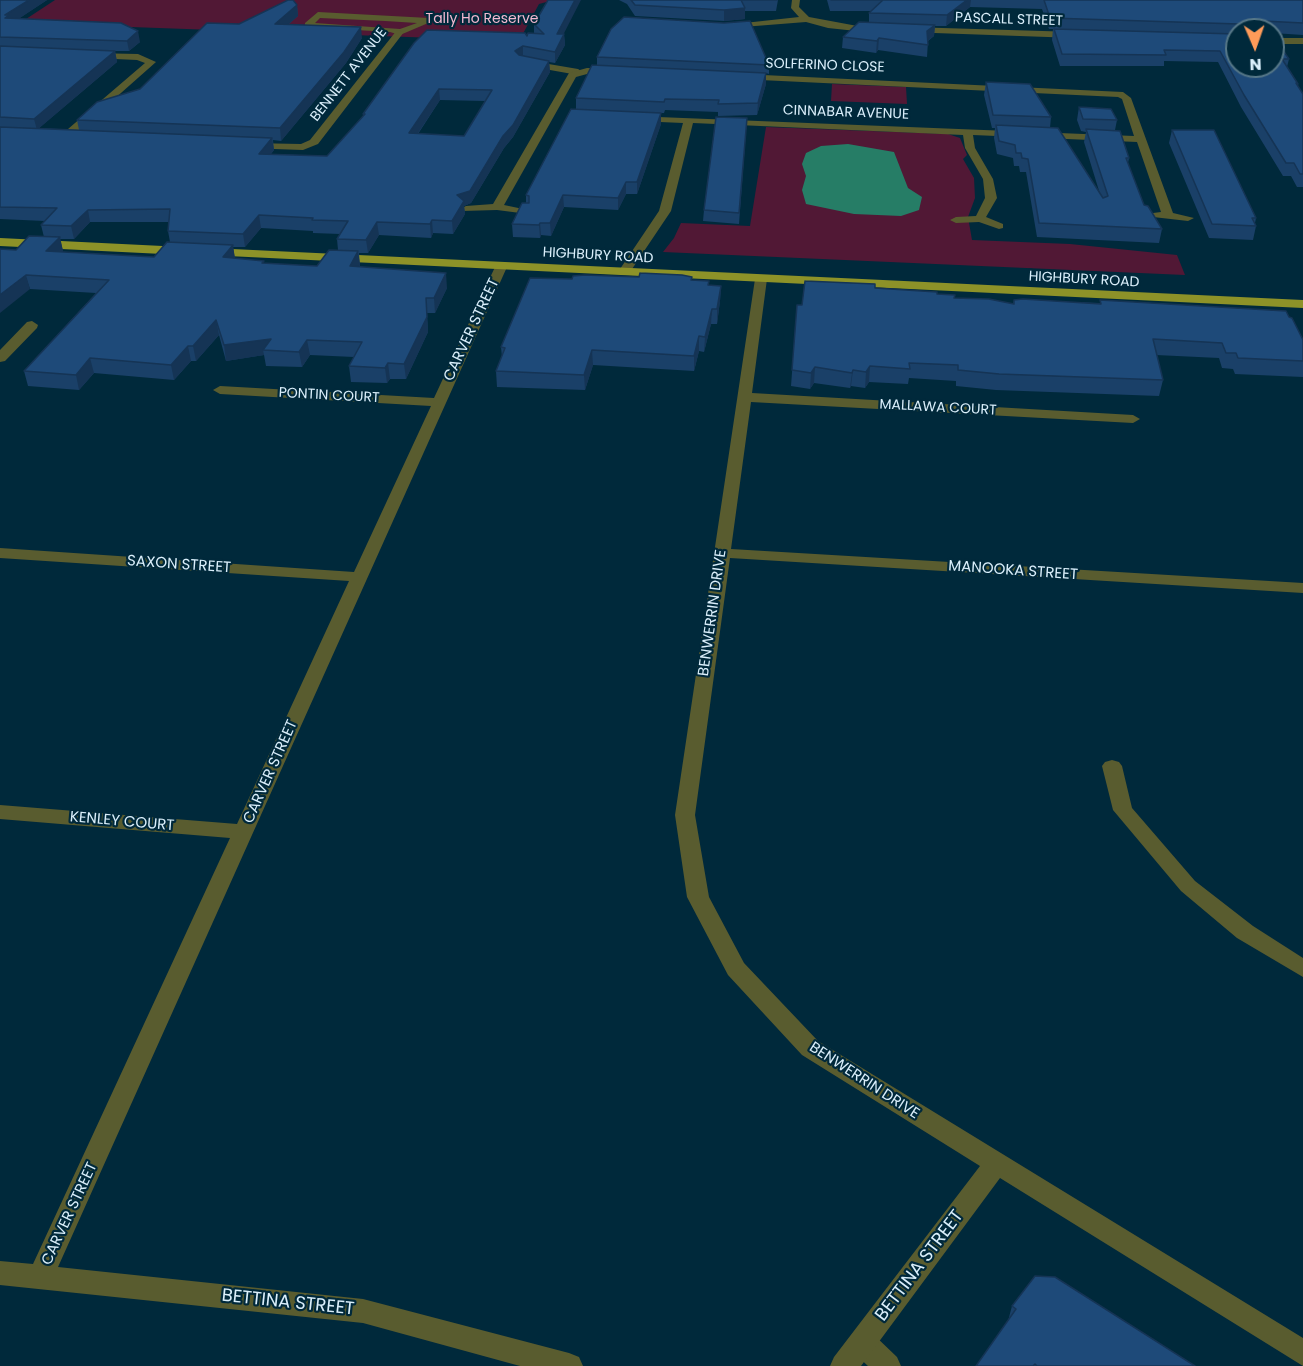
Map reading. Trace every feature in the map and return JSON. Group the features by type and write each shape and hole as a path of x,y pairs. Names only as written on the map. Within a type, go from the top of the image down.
{"main road":[{"name":"HIGHBURY ROAD","path":"0,242 1303,304"}],"street":[{"path":"796,0 795,8 806,19"},
{"path":"318,15 429,21 400,32 392,28 308,24 318,15"},
{"path":"724,26 806,19 837,26 887,30"},
{"name":"PASCALL STREET","path":"898,30 1085,35"},
{"name":"BENNETT AVENUE","path":"239,145 303,147 314,142 400,32"},
{"path":"1285,41 1303,41"},
{"path":"1292,41 1299,52"},
{"path":"76,137 59,136 150,62 138,57 80,55"},
{"path":"523,62 578,72 623,72"},
{"path":"497,207 557,115 572,75 578,72"},
{"name":"SOLFERINO CLOSE","path":"730,76 1109,92 1126,98 1139,139"},
{"name":"CINNABAR AVENUE","path":"620,117 1139,139"},
{"path":"624,273 665,211 689,120"},
{"path":"968,132 970,148 988,179 991,198 980,219"},
{"path":"1139,139 1168,214"},
{"path":"466,209 497,207 524,212"},
{"path":"1147,215 1168,214 1188,218"},
{"path":"956,220 980,219 999,226"},
{"name":"CARVER STREET","path":"40,1277 501,267"},
{"name":"BENWERRIN DRIVE","path":"761,279 685,814 698,897 736,969 810,1048 995,1165 1303,1353"},
{"path":"0,358 32,325"},
{"name":"PONTIN COURT","path":"220,390 439,402"},
{"name":"MALLAWA COURT","path":"744,397 1133,419"},
{"name":"SAXON STREET","path":"0,553 359,577"},
{"name":"MANOOKA STREET","path":"722,553 1303,588"},
{"path":"1112,766 1123,810 1188,886 1245,932 1303,969"},
{"name":"KENLEY COURT","path":"0,812 244,832"},
{"name":"BETTINA STREET","path":"844,1366 995,1165"},
{"name":"BETTINA STREET","path":"0,1273 363,1311 569,1366"},
{"path":"863,1343 887,1366"}],"green space":[{"name":"Tally Ho Reserve","path":"55,0 554,0 539,4 519,41 20,23"},
{"path":"832,84 906,87 907,104 831,101"},
{"path":"766,127 948,134 960,138 967,155 963,159 974,178 975,198 968,217 972,240 1070,244 1177,255 1185,275 663,252 674,238 681,223 750,226"}],"shaded area":[{"path":"848,144 894,152 908,188 922,197 919,210 901,216 854,214 806,204 802,190 806,176 802,164 806,153 821,146"}],"building":[{"path":"0,0 29,0 5,15 9,15 5,18 121,23 138,31 127,41 0,37"},
{"path":"288,0 293,0 297,5 275,24 361,27 344,52 280,128 77,120 97,102 140,89 207,23 239,24"},
{"path":"548,0 575,0 557,34 564,34 555,52 523,46 515,51 519,55 549,61 513,125 503,136 470,191 457,195 464,201 452,221 432,220 430,224 377,222 366,240 337,239 348,221 259,215 243,234 168,231 170,209 88,210 71,226 41,225 57,208 0,207 0,127 272,138 259,154 327,156 365,114 363,114 414,43 427,30 525,33 527,36 528,33 544,34 534,24","holes":["439,89 492,90 464,136 409,133"]},
{"path":"631,0 741,0 745,8 724,10 635,5"},
{"path":"883,0 967,0 947,15 869,13"},
{"path":"1044,0 1303,0 1303,23 1285,22 1285,18 1225,18 1225,24 1050,18"},
{"path":"624,17 724,23 750,21 769,65 597,57 611,29"},
{"path":"859,22 935,25 927,31 928,45 879,38 877,41 843,37"},
{"path":"1054,29 1225,34 1225,60 1220,51 1164,50 1166,55 1062,54"},
{"path":"0,46 115,51 34,119 0,117"},
{"path":"1285,64 1303,94 1303,174 1300,174 1294,163 1286,163 1235,78 1285,78"},
{"path":"592,65 766,73 758,103 718,104 719,100 665,99 664,102 576,98"},
{"path":"986,82 1030,84 1051,117 993,115"},
{"path":"1079,107 1111,109 1117,120 1083,119"},
{"path":"571,109 661,113 637,182 626,182 618,198 563,195 550,223 512,224 522,203 529,203 529,196 526,195"},
{"path":"716,117 747,118 739,213 704,210"},
{"path":"996,125 1058,128 1103,198 1108,196 1086,129 1120,131 1129,158 1126,158 1144,205 1148,206 1162,229 1039,223 1028,159 1022,158 1021,153 1016,153 1015,145 999,141"},
{"path":"1172,130 1214,130 1256,218 1252,218 1256,226 1212,224"},
{"path":"29,236 60,237 46,251 154,257 167,242 233,245 223,257 264,261 262,263 317,266 329,250 358,251 350,266 446,273 434,298 426,298 427,317 404,364 388,363 385,368 349,366 362,342 307,340 299,352 263,350 271,339 224,345 216,320 193,346 188,346 171,365 90,358 76,375 24,371 109,280 26,275 0,295 0,249 16,250"},
{"path":"640,273 682,275 692,277 691,280 709,281 708,285 721,286 717,309 712,309 705,337 699,336 694,356 592,350 584,375 496,371 505,348 501,347 530,278 572,279 573,276 585,275 639,277"},
{"path":"805,281 875,284 875,288 937,292 937,294 955,295 954,298 989,299 1014,304 1014,300 1023,299 1101,304 1100,300 1286,311 1303,340 1303,361 1238,358 1236,353 1226,353 1222,343 1153,339 1163,380 999,374 958,370 958,365 909,363 910,369 870,366 866,372 853,370 852,373 815,367 811,373 792,370 797,305 802,305"},
{"path":"1035,1276 1055,1277 1195,1366 1037,1366 1035,1364 1033,1366 976,1366 1016,1309 1012,1306"}]}
